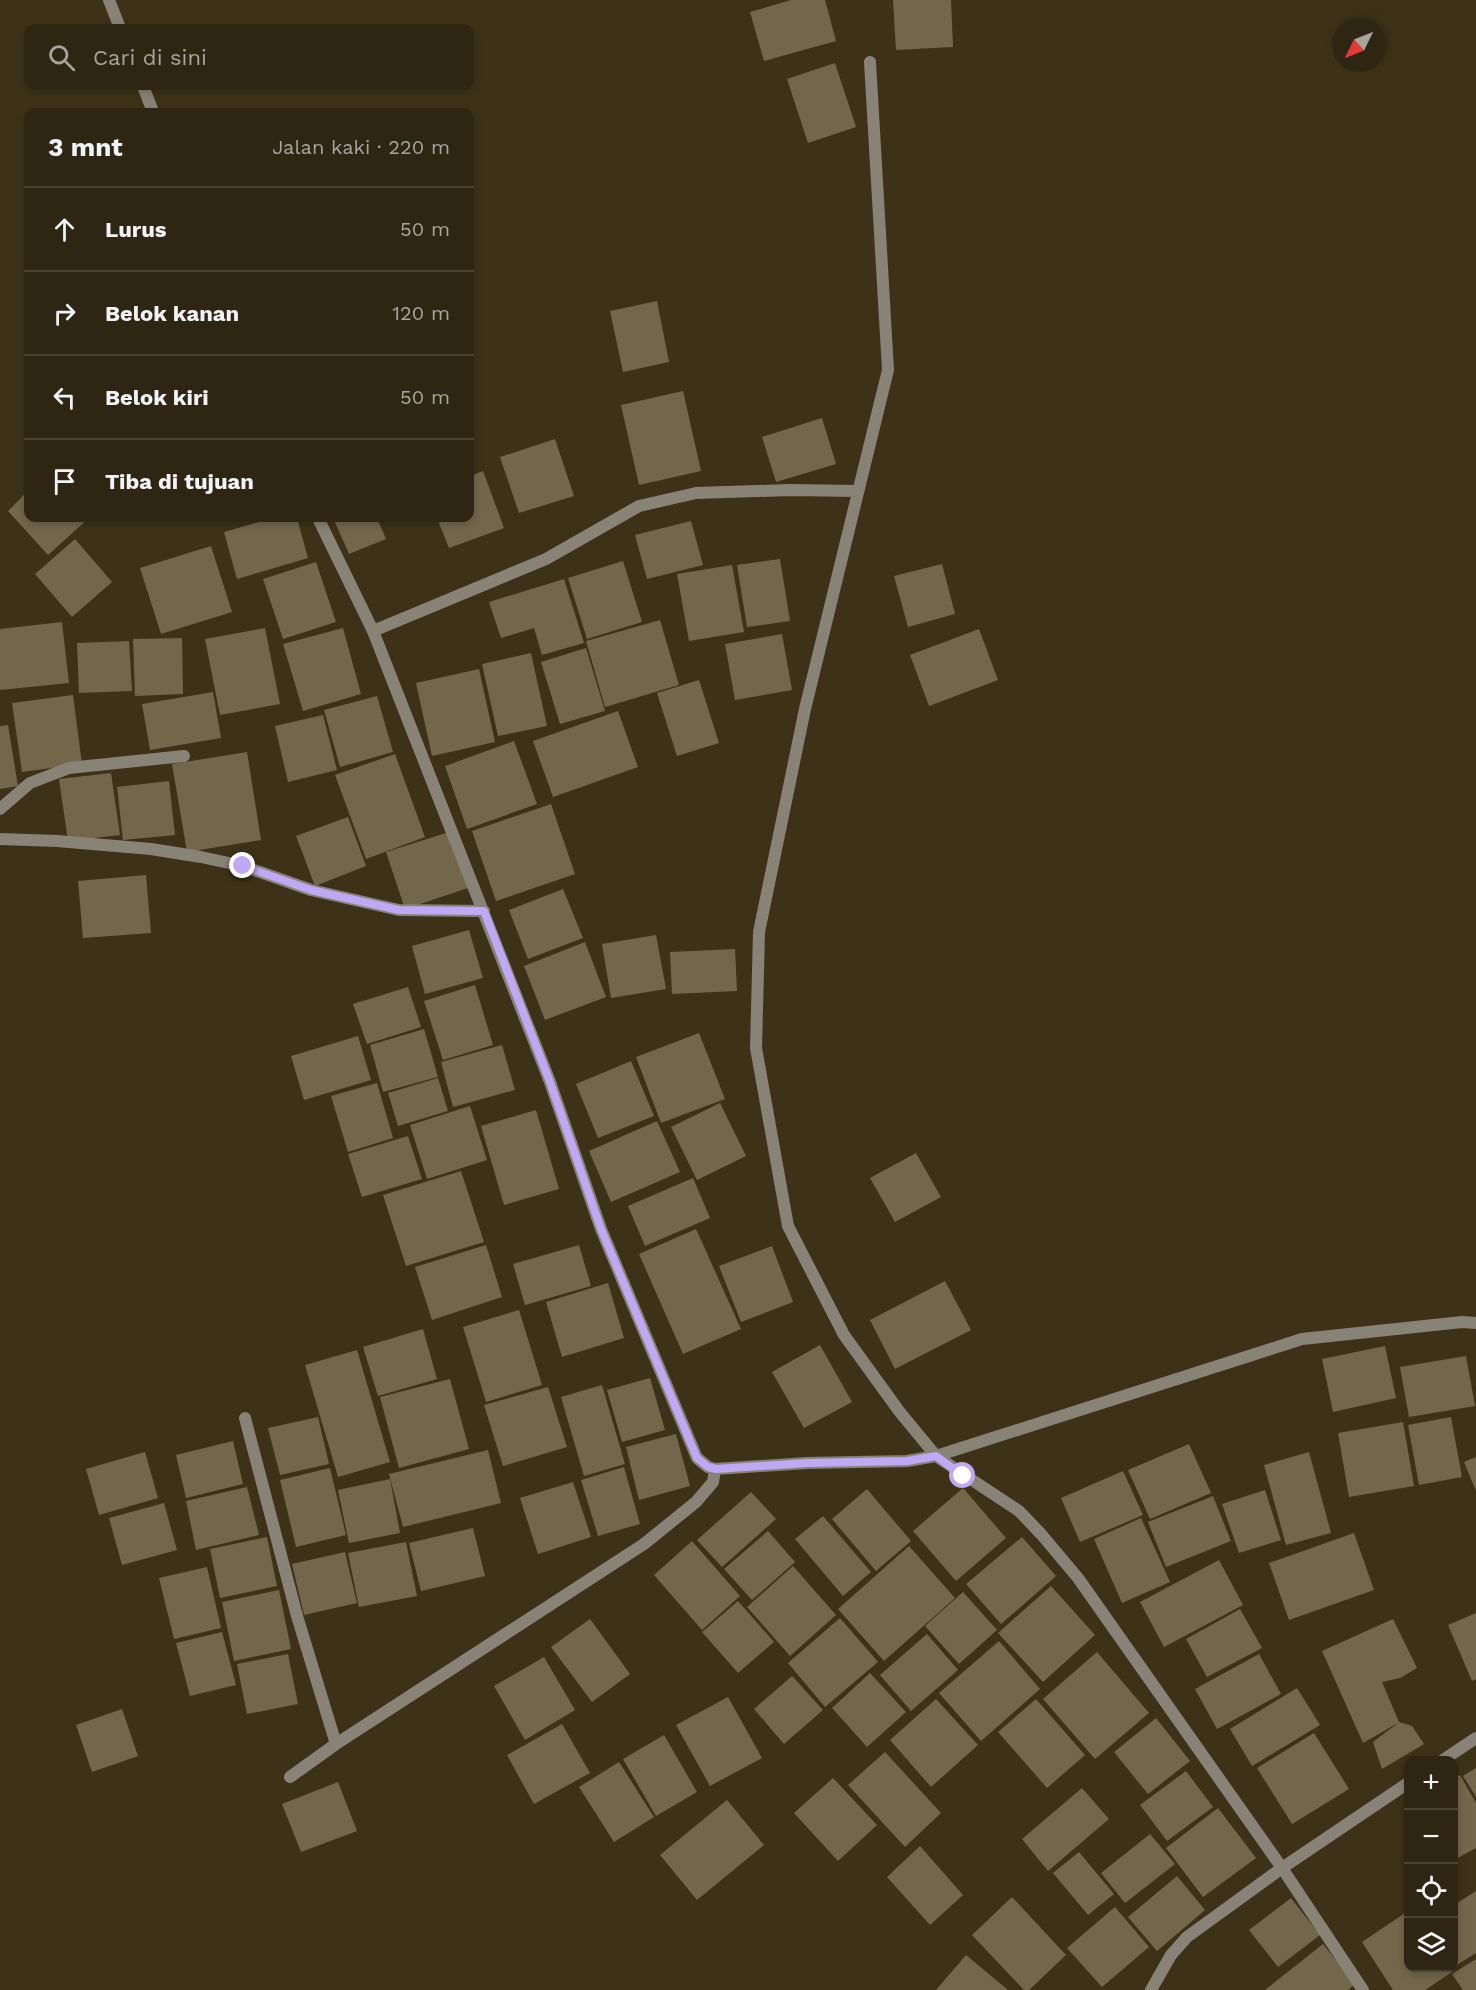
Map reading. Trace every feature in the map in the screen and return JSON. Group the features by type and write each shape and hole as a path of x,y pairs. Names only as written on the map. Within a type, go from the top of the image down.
{"street":[{"path":"109,0 118,24"},
{"path":"870,62 888,370 805,709 759,932 756,1048 788,1226 844,1335 899,1411 936,1456 1019,1511 1078,1578 1282,1868 1363,1990"},
{"path":"145,90 151,108"},
{"path":"373,631 546,559 639,506 696,493 789,490 858,491"},
{"path":"320,522 373,631 550,1082 601,1229 655,1362 697,1458 708,1467 716,1469 807,1463 907,1461 936,1456 1302,1339 1462,1322 1476,1323"},
{"path":"0,809 30,783 69,768 184,756"},
{"path":"0,839 151,849 243,866 311,890 399,910 484,911"},
{"path":"245,1418 297,1616 336,1744"},
{"path":"290,1777 336,1744 644,1544 696,1502 713,1482 716,1469"},
{"path":"1450,1756 1476,1738"},
{"path":"1151,1990 1171,1955 1187,1937 1282,1868 1404,1786"}],"building":[{"path":"791,0 825,0 836,41 764,61 750,12"},
{"path":"893,0 951,0 953,47 896,50"},
{"path":"835,63 856,127 808,143 787,79"},
{"path":"657,301 669,362 623,372 610,311"},
{"path":"683,391 701,471 639,485 621,405"},
{"path":"822,418 836,464 776,482 762,437"},
{"path":"555,439 574,496 519,513 500,457"},
{"path":"483,471 504,528 449,548 439,522 474,522 474,474"},
{"path":"24,495 24,522 85,522 48,555 8,511"},
{"path":"691,521 703,565 647,579 635,535"},
{"path":"259,522 298,522 308,558 237,579 224,532"},
{"path":"335,522 379,522 386,539 349,554"},
{"path":"75,539 112,582 72,617 35,574"},
{"path":"211,546 232,612 161,634 140,568"},
{"path":"780,559 790,621 747,627 737,565"},
{"path":"623,561 642,622 587,639 568,578"},
{"path":"316,562 336,622 283,639 263,579"},
{"path":"942,564 955,614 908,627 894,576"},
{"path":"732,565 744,632 689,641 677,574"},
{"path":"564,579 584,643 542,655 534,628 501,638 489,602"},
{"path":"660,620 679,685 605,707 586,641"},
{"path":"62,622 69,683 0,690 0,629"},
{"path":"265,628 280,704 220,715 205,639"},
{"path":"343,628 361,694 303,711 283,644"},
{"path":"979,629 998,680 929,706 910,655"},
{"path":"782,634 792,690 735,700 725,644"},
{"path":"182,638 183,694 135,696 133,639"},
{"path":"129,641 132,691 79,693 77,643"},
{"path":"586,648 605,711 560,724 541,662"},
{"path":"531,653 547,726 498,736 482,664"},
{"path":"479,669 495,742 432,756 416,683"},
{"path":"699,680 719,743 677,756 657,693"},
{"path":"213,692 221,738 150,750 142,704"},
{"path":"73,695 82,764 22,772 12,703"},
{"path":"377,696 393,752 340,767 324,710"},
{"path":"618,711 638,767 553,797 533,741"},
{"path":"323,715 337,770 288,782 275,726"},
{"path":"8,725 18,786 0,789 0,726"},
{"path":"514,741 537,804 467,829 445,766"},
{"path":"247,752 261,840 187,852 172,764"},
{"path":"395,754 425,837 366,859 335,775"},
{"path":"111,773 120,835 68,841 59,779"},
{"path":"169,781 175,835 123,840 117,787"},
{"path":"551,804 575,874 496,901 472,831"},
{"path":"348,817 366,866 315,886 296,836"},
{"path":"449,832 468,888 405,909 386,852"},
{"path":"146,875 151,933 83,938 78,881"},
{"path":"563,889 583,938 528,959 509,910"},
{"path":"469,930 483,978 425,994 412,946"},
{"path":"656,935 666,989 611,998 602,944"},
{"path":"585,942 606,997 545,1020 524,966"},
{"path":"735,949 737,991 672,994 670,952"},
{"path":"475,985 493,1045 443,1060 424,1001"},
{"path":"408,987 421,1027 367,1044 353,1004"},
{"path":"424,1029 438,1077 383,1092 370,1045"},
{"path":"699,1033 725,1099 661,1123 636,1057"},
{"path":"358,1036 371,1080 304,1100 291,1056"},
{"path":"502,1045 515,1090 453,1107 441,1062"},
{"path":"631,1061 654,1116 598,1138 576,1084"},
{"path":"438,1078 448,1111 398,1126 388,1093"},
{"path":"377,1083 393,1138 348,1152 331,1096"},
{"path":"720,1103 746,1156 697,1180 671,1127"},
{"path":"470,1106 487,1160 427,1179 410,1125"},
{"path":"536,1110 559,1189 504,1205 481,1126"},
{"path":"657,1121 680,1172 611,1202 589,1151"},
{"path":"408,1136 422,1179 362,1197 348,1154"},
{"path":"916,1153 941,1197 895,1222 870,1178"},
{"path":"461,1171 484,1242 406,1266 383,1195"},
{"path":"693,1178 710,1218 645,1246 628,1206"},
{"path":"696,1229 741,1329 683,1354 639,1254"},
{"path":"486,1245 502,1297 432,1320 415,1267"},
{"path":"579,1245 591,1286 525,1305 513,1264"},
{"path":"772,1246 793,1302 741,1322 719,1266"},
{"path":"945,1281 971,1330 895,1369 870,1320"},
{"path":"608,1283 624,1338 562,1357 546,1302"},
{"path":"519,1310 542,1385 486,1402 463,1327"},
{"path":"423,1329 437,1379 378,1396 363,1347"},
{"path":"820,1345 852,1402 804,1428 772,1372"},
{"path":"1385,1346 1396,1398 1333,1412 1322,1359"},
{"path":"357,1350 390,1462 338,1477 305,1365"},
{"path":"1466,1356 1475,1406 1409,1417 1400,1367"},
{"path":"650,1378 665,1430 622,1442 607,1390"},
{"path":"450,1379 469,1449 399,1468 380,1397"},
{"path":"602,1385 625,1464 584,1476 561,1397"},
{"path":"548,1387 567,1447 503,1466 484,1405"},
{"path":"318,1417 329,1464 280,1475 268,1428"},
{"path":"1451,1417 1462,1477 1419,1485 1408,1425"},
{"path":"1403,1422 1414,1486 1349,1497 1338,1433"},
{"path":"676,1434 690,1486 639,1500 626,1447"},
{"path":"233,1441 243,1484 186,1498 176,1455"},
{"path":"1189,1444 1211,1493 1150,1519 1128,1470"},
{"path":"488,1450 501,1503 403,1527 389,1474"},
{"path":"145,1452 158,1498 99,1515 86,1469"},
{"path":"1309,1452 1331,1533 1286,1545 1264,1465"},
{"path":"1476,1457 1476,1491 1464,1462"},
{"path":"624,1467 640,1524 598,1536 581,1480"},
{"path":"330,1468 346,1535 296,1547 280,1480"},
{"path":"1123,1471 1143,1515 1080,1542 1061,1498"},
{"path":"390,1479 400,1533 349,1543 338,1490"},
{"path":"573,1482 591,1537 538,1554 520,1498"},
{"path":"247,1487 259,1535 196,1550 186,1501"},
{"path":"963,1488 1006,1538 956,1581 913,1531"},
{"path":"867,1489 911,1541 876,1571 832,1519"},
{"path":"1265,1490 1281,1540 1239,1553 1222,1504"},
{"path":"751,1492 776,1519 722,1567 697,1540"},
{"path":"1213,1496 1231,1541 1166,1567 1148,1522"},
{"path":"164,1503 177,1550 122,1565 109,1518"},
{"path":"823,1516 871,1572 843,1596 795,1539"},
{"path":"1141,1518 1170,1582 1122,1603 1094,1539"},
{"path":"473,1528 485,1576 421,1591 409,1543"},
{"path":"768,1531 795,1562 752,1600 724,1569"},
{"path":"1354,1533 1374,1590 1289,1620 1269,1563"},
{"path":"267,1537 277,1586 220,1598 210,1549"},
{"path":"1022,1537 1056,1576 1001,1624 966,1584"},
{"path":"692,1541 740,1596 702,1630 654,1575"},
{"path":"406,1542 417,1596 359,1607 348,1553"},
{"path":"909,1546 955,1598 884,1661 838,1609"},
{"path":"345,1552 357,1603 304,1615 292,1564"},
{"path":"1219,1560 1243,1605 1164,1647 1140,1602"},
{"path":"793,1566 836,1615 790,1656 747,1607"},
{"path":"207,1567 221,1628 174,1639 159,1578"},
{"path":"1051,1586 1095,1635 1043,1682 998,1633"},
{"path":"279,1590 291,1649 234,1661 222,1602"},
{"path":"963,1592 997,1630 959,1664 925,1626"},
{"path":"738,1601 774,1642 738,1673 702,1632"},
{"path":"1240,1609 1262,1648 1207,1677 1186,1639"},
{"path":"1476,1613 1476,1679 1472,1681 1448,1625"},
{"path":"840,1618 878,1662 825,1707 788,1663"},
{"path":"590,1619 630,1674 592,1702 551,1647"},
{"path":"1393,1619 1417,1668 1400,1678 1382,1682 1399,1722 1412,1726 1424,1744 1382,1769 1373,1742 1398,1723 1363,1743 1322,1651"},
{"path":"222,1632 236,1685 190,1696 176,1643"},
{"path":"927,1634 958,1670 911,1711 880,1675"},
{"path":"999,1641 1040,1689 981,1741 939,1693"},
{"path":"1097,1652 1149,1713 1095,1759 1043,1699"},
{"path":"288,1654 298,1704 247,1714 237,1664"},
{"path":"1259,1654 1281,1694 1217,1729 1195,1689"},
{"path":"544,1657 575,1710 525,1740 494,1686"},
{"path":"870,1673 906,1712 867,1747 832,1708"},
{"path":"792,1676 823,1710 784,1744 754,1709"},
{"path":"1297,1688 1320,1725 1252,1766 1230,1729"},
{"path":"728,1697 762,1758 710,1786 676,1725"},
{"path":"936,1699 978,1745 931,1787 890,1740"},
{"path":"1036,1699 1085,1755 1047,1788 998,1732"},
{"path":"122,1709 138,1756 92,1772 76,1725"},
{"path":"1156,1718 1190,1761 1148,1794 1114,1752"},
{"path":"562,1724 590,1773 534,1804 507,1755"},
{"path":"1314,1733 1349,1789 1292,1824 1257,1768"},
{"path":"664,1735 697,1792 656,1816 623,1759"},
{"path":"885,1752 941,1813 905,1847 848,1785"},
{"path":"619,1762 654,1817 614,1842 579,1787"},
{"path":"1476,1768 1476,1797 1463,1776"},
{"path":"1186,1771 1213,1807 1167,1841 1140,1805"},
{"path":"1460,1775 1476,1803 1476,1848 1458,1858 1458,1810 1458,1776"},
{"path":"833,1778 877,1825 838,1861 794,1813"},
{"path":"338,1782 357,1831 301,1852 282,1804"},
{"path":"1082,1788 1109,1819 1048,1871 1022,1839"},
{"path":"727,1800 764,1845 697,1900 660,1855"},
{"path":"1218,1808 1256,1858 1203,1897 1166,1848"},
{"path":"1150,1834 1175,1864 1125,1903 1101,1873"},
{"path":"920,1846 963,1895 930,1925 887,1877"},
{"path":"1079,1852 1114,1894 1088,1915 1053,1873"},
{"path":"1177,1876 1205,1910 1157,1951 1128,1917"},
{"path":"1476,1891 1476,1953 1458,1964 1458,1918 1458,1902"},
{"path":"1012,1897 1066,1955 1029,1990 1024,1990 972,1935"},
{"path":"1291,1898 1320,1935 1278,1967 1249,1930"},
{"path":"1115,1907 1149,1947 1102,1987 1067,1948"},
{"path":"1404,1914 1404,1972 1452,1972 1425,1990 1393,1990 1362,1942"},
{"path":"1323,1944 1355,1984 1348,1990 1265,1990"},
{"path":"966,1955 1008,1990 936,1990"},
{"path":"1476,1959 1476,1990 1463,1990 1452,1974"}],"route":[{"path":"243,866 311,890 399,910 484,911 550,1082 601,1229 697,1458 705,1465 716,1469 807,1463 907,1461 936,1456 963,1476"}]}
